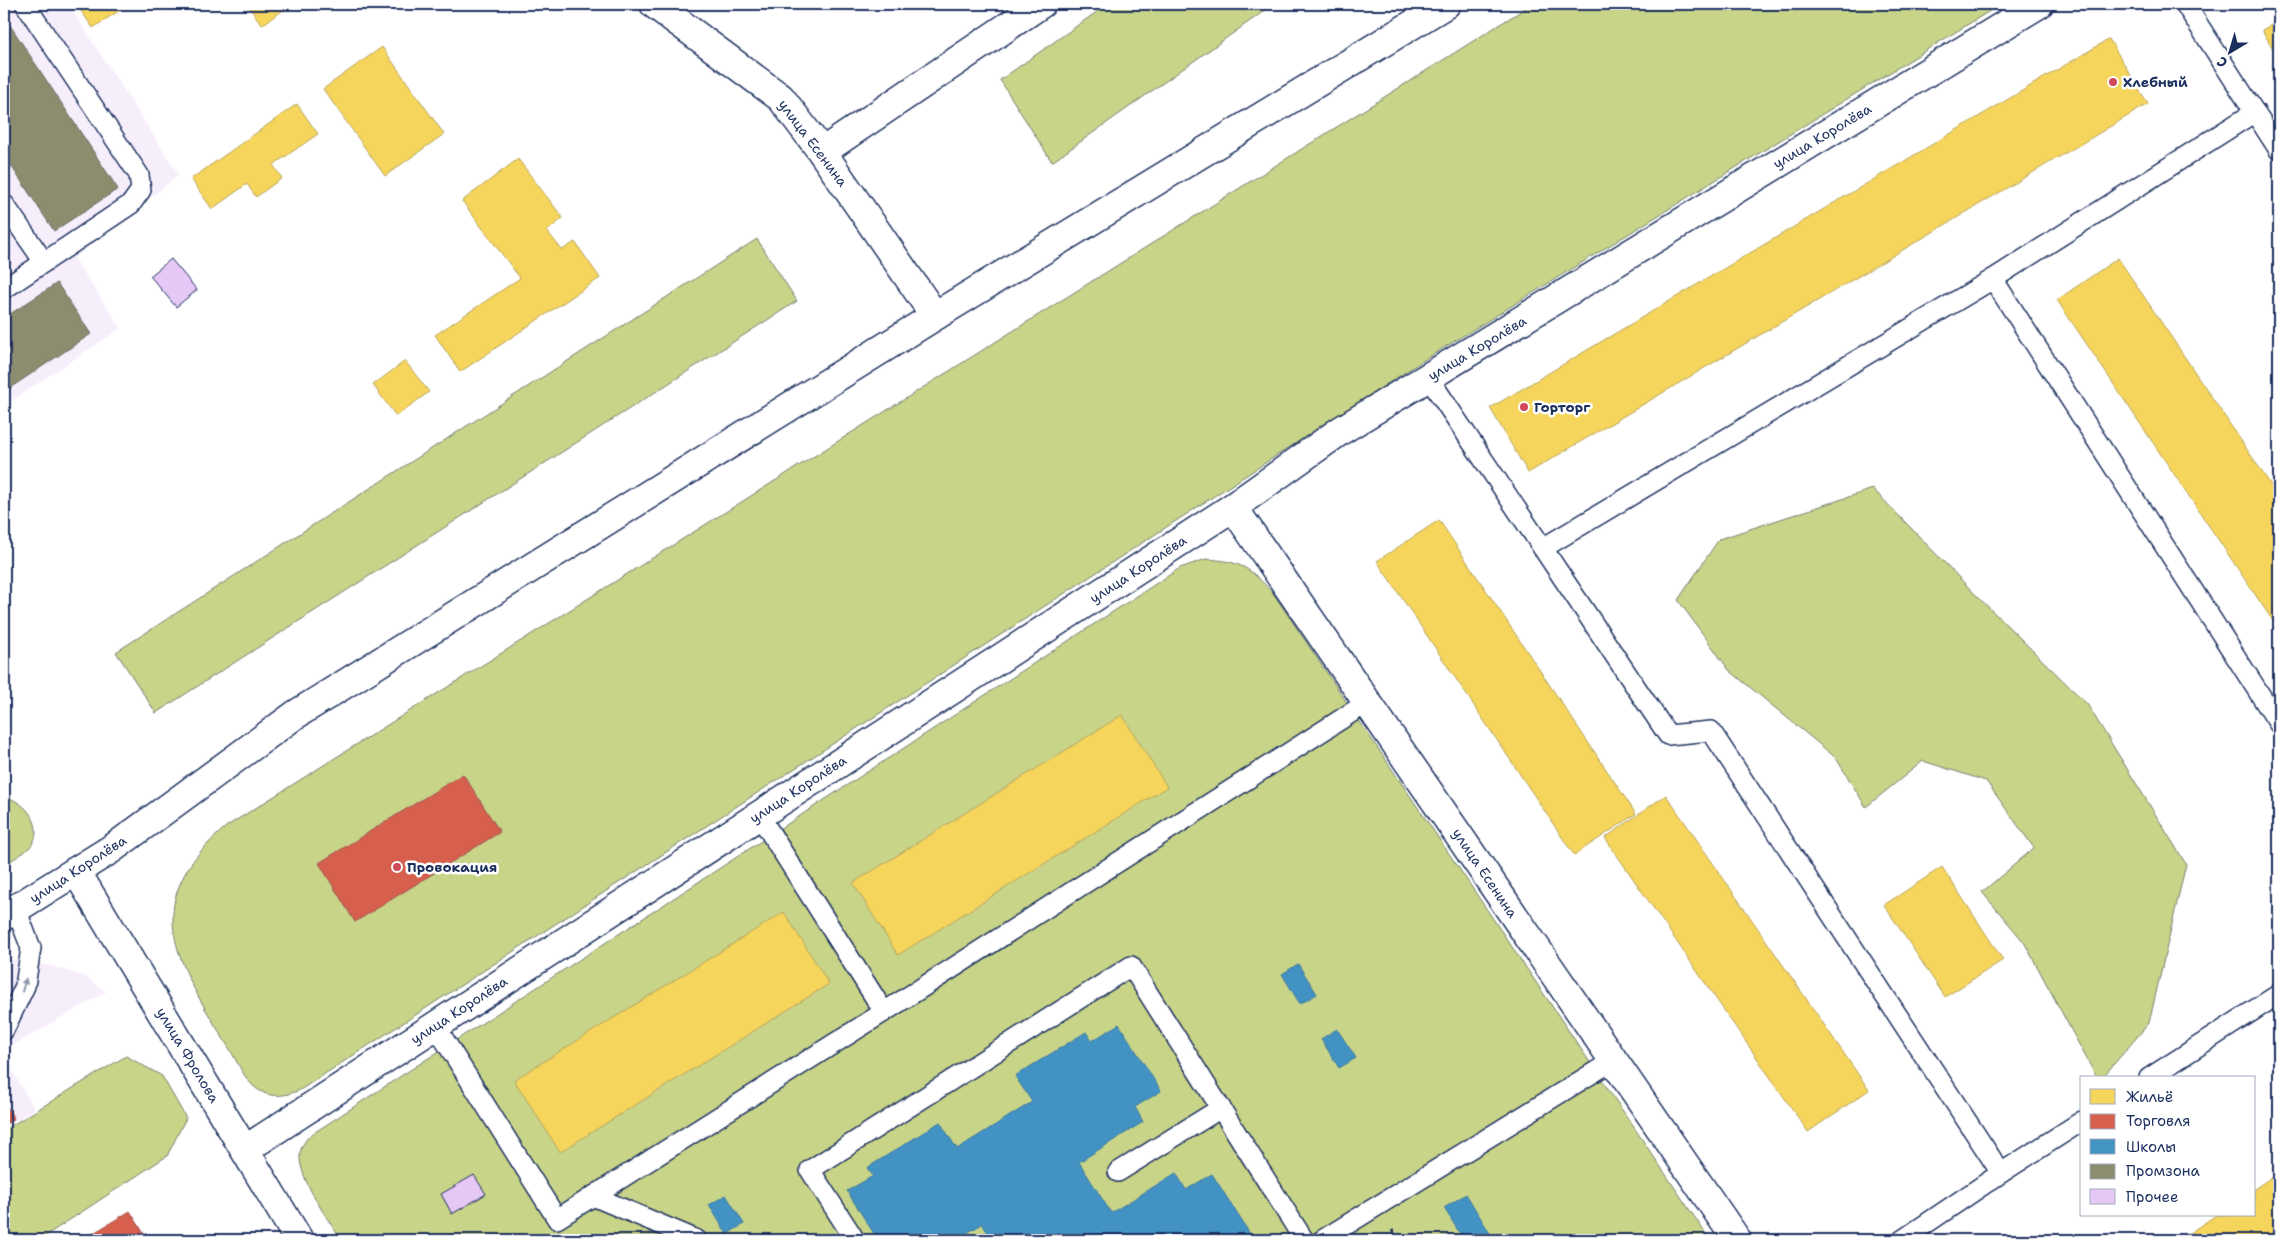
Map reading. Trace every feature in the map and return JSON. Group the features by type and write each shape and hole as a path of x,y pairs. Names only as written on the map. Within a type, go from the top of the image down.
{"street":[{"name":"улица Есенина","path":"654,4 781,98 822,152 936,316"},
{"path":"822,152 1041,4"},
{"name":"улица Королёва","path":"10,912 113,848 295,716 936,316 1446,4"},
{"name":"улица Королёва","path":"246,1149 1233,507 1340,431 2039,4"},
{"name":"улица Есенина","path":"1233,507 1737,1240"},
{"name":"улица Фролова","path":"76,872 246,1149 296,1239"}],"lane":[{"path":"4,289 131,204 140,190 139,175 25,4"},
{"path":"2185,4 2279,150"},
{"path":"1543,548 1993,279 2255,112"},
{"path":"4,204 44,262"},
{"path":"1993,279 2279,724"},
{"path":"1428,377 1668,735 1711,731 2001,1173"},
{"path":"435,1025 557,1218 884,1012 1368,702"},
{"path":"759,815 884,1012"},
{"path":"4,1030 25,986 31,948 10,912"},
{"path":"855,1240 810,1170 1131,966 1304,1240"},
{"path":"2152,1076 2279,994"},
{"path":"1322,1240 1614,1060"},
{"path":"1118,1172 1221,1108"},
{"path":"1902,1240 2080,1122"},
{"path":"593,1196 697,1240"}],"shaded area":[{"path":"4,4 68,4 179,175 74,258 121,328 4,406"},
{"path":"4,960 19,960 52,966 86,977 106,992 7,1049 4,1054"},
{"path":"4,1054 5,1059 35,1109 4,1128"}],"green space":[{"path":"1108,4 1274,4 1052,162 1000,80"},
{"path":"1532,4 2001,4 1416,365 300,1090 289,1094 273,1095 262,1092 249,1081 197,995 180,955 174,935 173,914 180,884 197,856 227,826"},
{"path":"757,239 797,301 156,713 116,652"},
{"path":"1873,489 1974,593 2087,704 2186,864 2149,1023 2104,1076 2096,1076 2024,942 1982,892 2034,848 1986,781 1923,761 1866,807 1836,758 1729,670 1678,600 1719,539"},
{"path":"1206,559 1228,562 1244,567 1258,577 1273,593 1710,1240 341,1240 314,1196 302,1170 301,1149 309,1136 1180,568"},
{"path":"4,797 12,799 26,809 35,823 36,831 35,839 30,847 4,865"},
{"path":"126,1056 162,1076 186,1118 167,1156 39,1240 4,1240 4,1130"}],"building: Жильё":[{"path":"76,4 129,4 93,28"},
{"path":"247,4 292,4 262,25"},
{"path":"2279,20 2279,59 2262,30"},
{"path":"2109,39 2148,104 1528,473 1490,408"},
{"path":"382,47 444,134 385,176 323,89"},
{"path":"297,104 318,134 273,165 282,178 256,197 247,184 212,209 191,179"},
{"path":"518,159 563,218 547,231 562,250 575,242 600,278 460,372 435,335 520,278 462,201"},
{"path":"2118,258 2279,497 2279,630 2057,300"},
{"path":"405,361 429,392 396,416 373,385"},
{"path":"1439,520 1636,814 1574,855 1377,561"},
{"path":"1122,715 1167,787 898,955 853,883"},
{"path":"1666,795 1869,1090 1808,1132 1605,838"},
{"path":"1942,867 2003,960 1945,997 1884,905"},
{"path":"784,912 829,984 560,1152 514,1080"},
{"path":"2279,1172 2279,1240 2179,1240 2215,1216 2256,1216 2256,1188"}],"building: Торговля":[{"path":"463,774 500,832 355,922 319,863"},
{"path":"4,1102 14,1119 4,1125"},
{"path":"130,1211 148,1240 82,1240"}],"building: Школы":[{"path":"1298,964 1317,994 1300,1004 1282,974"},
{"path":"1119,1024 1161,1091 1135,1107 1143,1122 1079,1162 1111,1213 1176,1173 1186,1190 1212,1174 1250,1234 1241,1240 993,1240 982,1224 955,1240 878,1240 847,1191 873,1176 867,1168 940,1122 957,1149 1032,1102 1015,1076 1086,1032 1092,1041"},
{"path":"1337,1029 1356,1058 1339,1068 1321,1039"},
{"path":"1466,1194 1494,1240 1464,1240 1444,1208"},
{"path":"726,1195 744,1224 727,1234 709,1205"}],"building: Промзона":[{"path":"4,16 118,189 54,231 4,155"},
{"path":"57,283 91,334 4,392 4,318"}],"building: Прочее":[{"path":"171,259 197,290 176,307 150,276"},
{"path":"474,1175 486,1194 452,1214 441,1194"}],"place":[{"name":"Хлебный","path":"2113,82"},
{"name":"Горторг","path":"1524,407"},
{"name":"Провокация","path":"397,867"}]}
